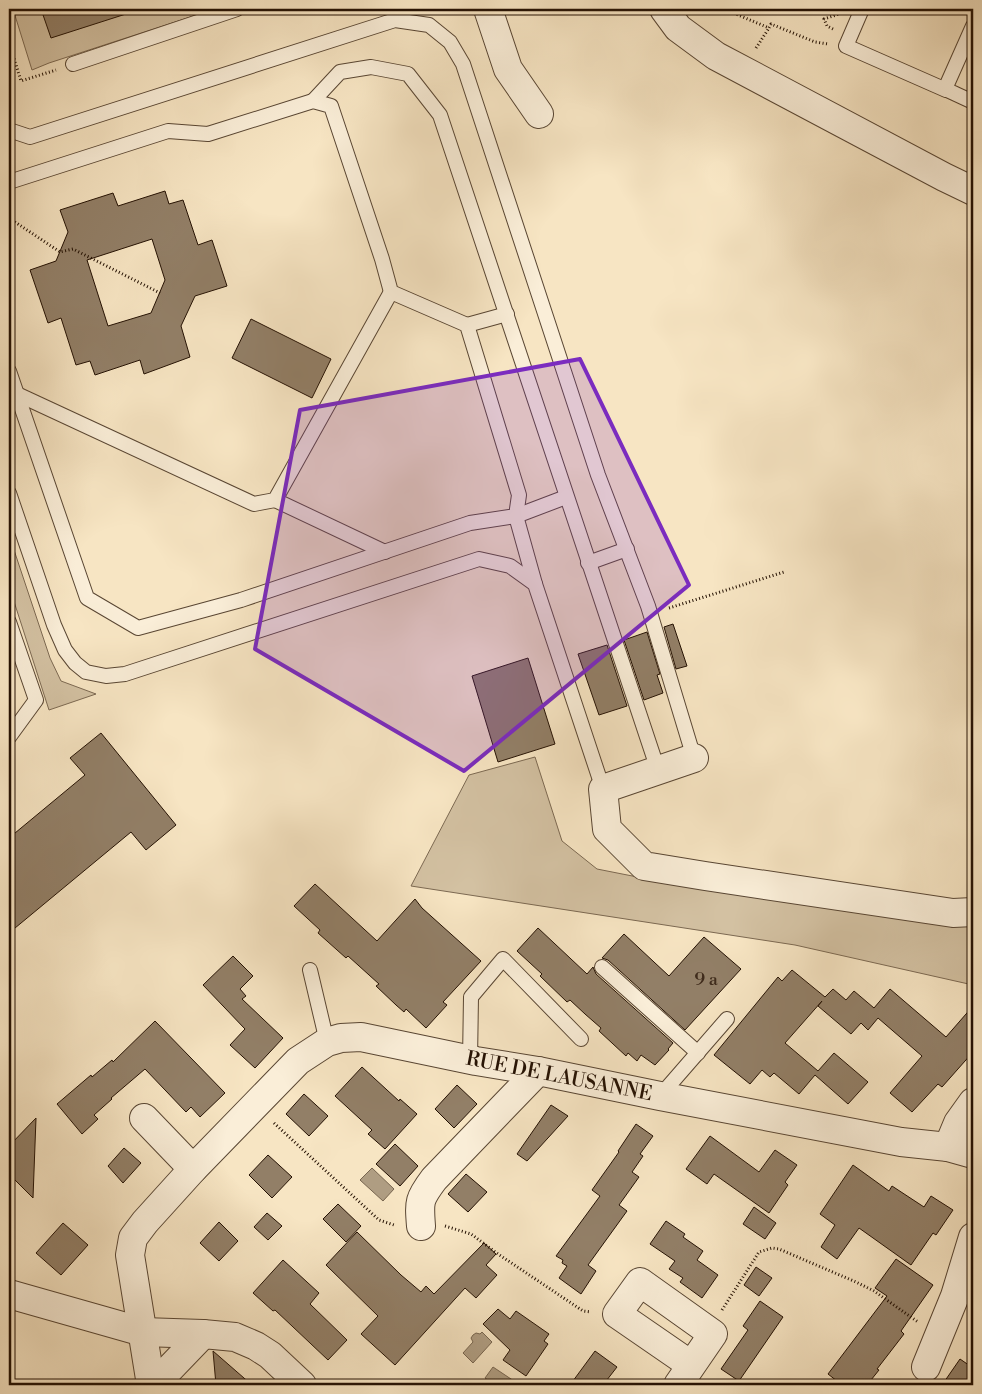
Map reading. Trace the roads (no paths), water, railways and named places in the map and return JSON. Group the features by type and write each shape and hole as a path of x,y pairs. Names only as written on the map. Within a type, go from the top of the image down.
{"street":[{"path":"488,9 508,69 540,114"},
{"path":"664,9 678,28 716,56 973,191"},
{"path":"694,758 603,789 607,829 644,866 953,912 973,912"},
{"name":"RUE DE LAUSANNE","path":"153,1385 130,1256 133,1238 193,1169 298,1062 327,1042 341,1038 361,1037 470,1060 538,1071 901,1142 948,1147 973,1154"},
{"path":"421,1226 420,1207 422,1196 434,1179 538,1071"},
{"path":"948,1147 958,1122 973,1102"},
{"path":"144,1118 193,1169"},
{"path":"926,1366 955,1296 973,1237"},
{"path":"640,1282 713,1334 685,1375 617,1314 640,1282"},
{"path":"9,1294 143,1332 235,1337 256,1346 270,1355 302,1385"},
{"path":"153,1385 203,1334"}],"lane":[{"path":"73,64 237,9"},
{"path":"862,9 846,46 973,102"},
{"path":"9,130 10,132 30,137 395,20 429,25 450,42 463,64 595,466 650,614 694,758"},
{"path":"946,90 944,89 973,26"},
{"path":"9,182 168,131 208,134 313,101 340,72 371,67 408,74 440,115 658,770"},
{"path":"275,500 390,292 382,259 332,106 313,101"},
{"path":"390,292 467,325 507,314"},
{"path":"467,325 519,494 516,516 535,584 603,789"},
{"path":"9,370 87,598 138,628 241,600 470,523 516,516 566,497"},
{"path":"17,394 254,504 275,500 385,552"},
{"path":"9,493 54,625 65,650 75,663 86,672 106,676 125,674 479,559 510,566 535,584"},
{"path":"588,563 626,549"},
{"path":"9,622 36,700 9,737"},
{"path":"470,1060 471,998 503,959 581,1039"},
{"path":"602,967 698,1053"},
{"path":"310,970 327,1042"},
{"path":"660,1096 727,1019"}]}
